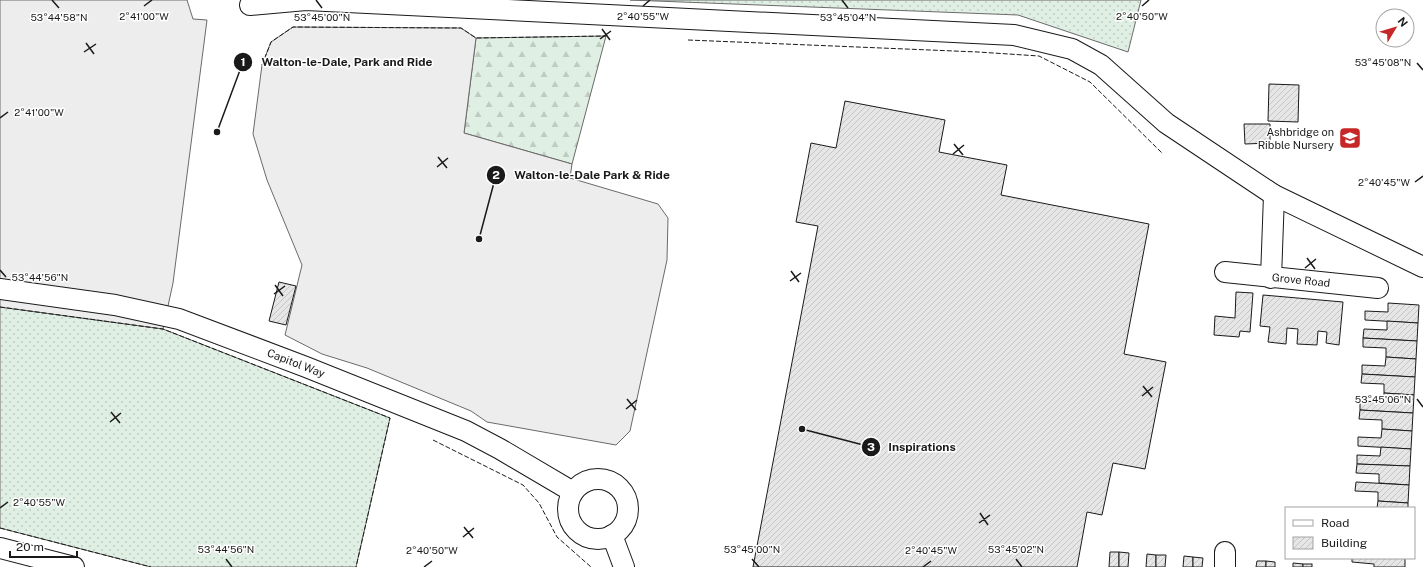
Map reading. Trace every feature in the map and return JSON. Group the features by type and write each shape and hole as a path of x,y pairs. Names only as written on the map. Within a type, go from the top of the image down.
{"street":[{"path":"250,5 306,0 1014,35 1072,49 1101,65 1166,123 1274,195 1423,266"},
{"path":"1271,278 1274,195"},
{"name":"Grove Road","path":"1225,272 1378,288"},
{"name":"Capitol Way","path":"0,289 115,305 179,319 313,370 466,431 500,449 573,492"},
{"path":"595,479 607,480 617,486 627,500 628,506 626,517 621,528 612,535 601,538 584,535 575,528 569,517 569,500 573,492 584,482 595,479"},
{"path":"612,535 624,567"},
{"path":"0,548 74,567"}],"green space":[{"path":"630,0 1141,0 1128,52 1018,15"},
{"path":"606,36 572,164 464,133 476,38"},
{"path":"0,307 163,329 390,418 356,567 151,567 0,528"}],"shaded area":[{"path":"0,0 187,0 193,19 207,20 173,283 163,329 0,307"},
{"path":"293,27 461,28 476,38 464,133 572,164 570,178 658,204 668,218 667,260 630,431 616,445 487,422 471,411 367,368 322,354 285,335 302,265 267,180 253,134 262,65 271,42"}],"building":[{"path":"1269,84 1299,85 1298,122 1268,121"},
{"path":"845,101 945,120 939,152 1007,165 1001,195 1149,224 1124,354 1166,362 1145,469 1113,463 1102,515 1087,512 1077,567 753,567 818,226 796,222 811,143 836,148"},
{"path":"1244,124 1270,124 1270,143 1245,144"},
{"path":"279,282 296,286 286,325 269,321"},
{"path":"1236,292 1253,293 1250,332 1240,331 1239,337 1214,335 1215,316 1235,318"},
{"path":"1263,295 1343,302 1339,345 1326,343 1327,332 1318,331 1317,345 1297,344 1298,329 1287,328 1286,344 1268,342 1270,327 1260,326"},
{"path":"1388,303 1419,305 1418,323 1365,320 1365,311 1388,312"},
{"path":"1387,321 1418,323 1417,341 1363,338 1364,329 1387,330"},
{"path":"1363,338 1417,341 1416,359 1386,357 1386,348 1363,347"},
{"path":"1386,357 1416,359 1415,377 1362,374 1362,365 1385,366"},
{"path":"1362,374 1415,377 1414,395 1384,393 1384,384 1361,383"},
{"path":"1384,393 1414,395 1413,413 1360,410 1360,401 1383,402"},
{"path":"1360,410 1413,413 1412,431 1382,429 1382,420 1359,419"},
{"path":"1382,429 1412,431 1411,449 1358,446 1358,437 1381,438"},
{"path":"1381,447 1411,449 1410,466 1357,464 1357,455 1380,456"},
{"path":"1357,464 1410,466 1409,485 1379,483 1379,474 1356,473"},
{"path":"1356,482 1409,485 1408,503 1378,501 1378,492 1355,491"},
{"path":"1378,501 1408,503 1408,507 1377,507"},
{"path":"1110,552 1119,552 1119,567 1109,567"},
{"path":"1119,552 1129,553 1128,567 1119,567"},
{"path":"1147,554 1156,555 1156,567 1146,567"},
{"path":"1156,555 1166,555 1165,567 1156,567"},
{"path":"1184,556 1193,557 1193,567 1183,567"},
{"path":"1193,557 1203,558 1202,567 1193,567"},
{"path":"1352,559 1405,559 1405,567 1374,567 1374,564 1352,562"},
{"path":"1257,561 1266,561 1266,567 1256,567"},
{"path":"1266,561 1275,562 1275,567 1266,567"},
{"path":"1293,563 1303,564 1303,567 1293,567"},
{"path":"1303,564 1312,564 1312,567 1303,567"}],"fence":[{"path":"262,65 271,42 293,27 461,28 476,38 606,36"},
{"path":"688,40 978,52 1039,56 1090,82 1163,154"},
{"path":"0,307 163,329 390,418 356,567"},
{"path":"433,440 523,485 539,503 557,537 591,567"},
{"path":"0,528 151,567"}],"place":[{"name":"Walton-le-Dale, Park and Ride","path":"217,132"},
{"name":"Ashbridge on Ribble Nursery","path":"1350,138"},
{"name":"Walton-le-Dale Park & Ride","path":"479,239"},
{"name":"Inspirations","path":"802,429"}]}
